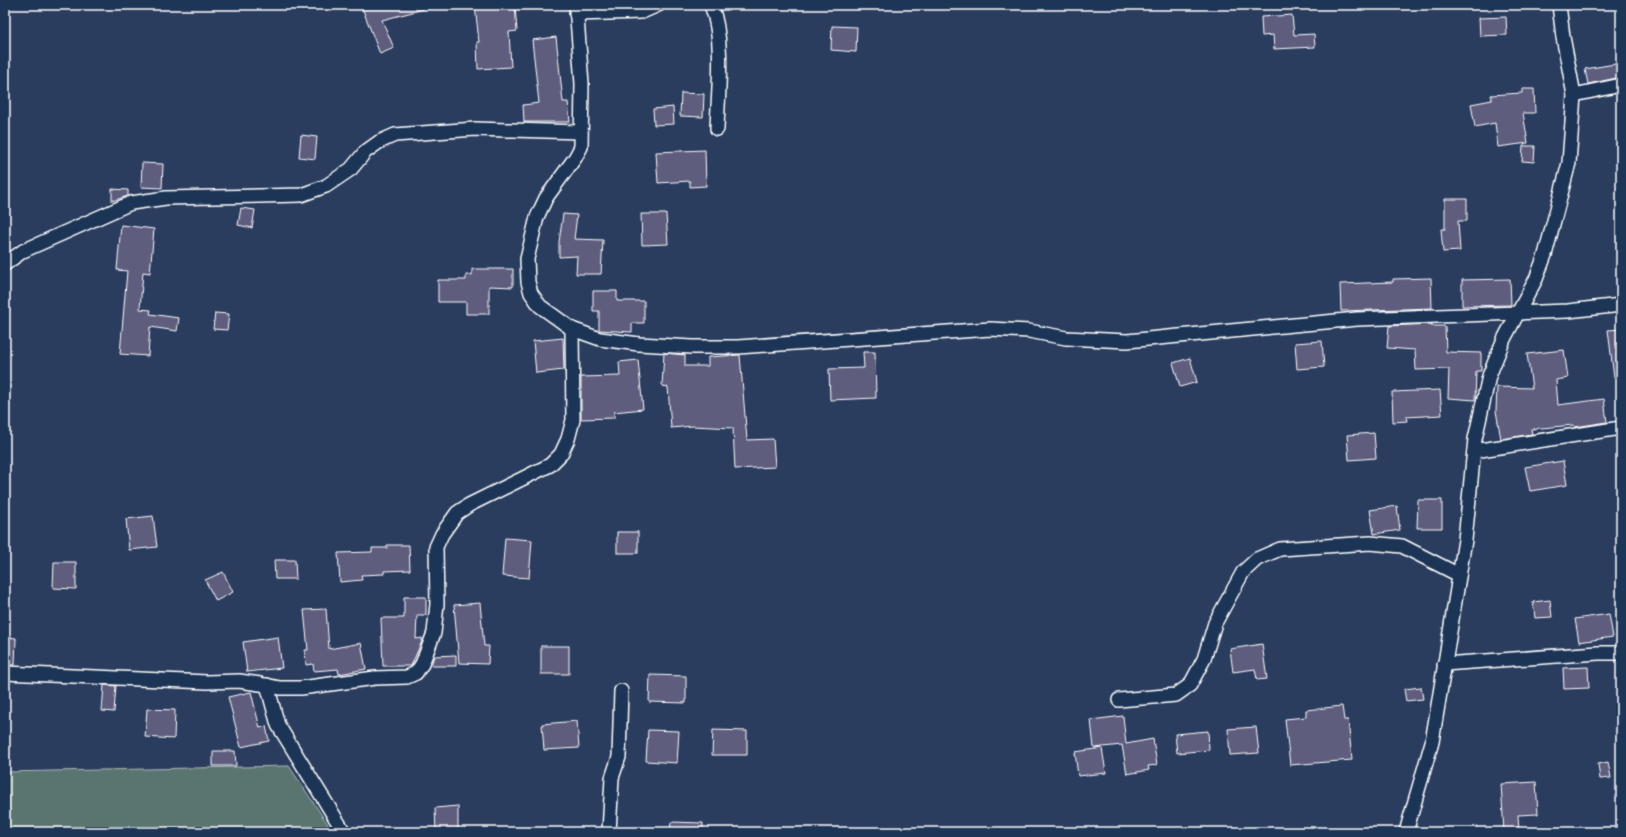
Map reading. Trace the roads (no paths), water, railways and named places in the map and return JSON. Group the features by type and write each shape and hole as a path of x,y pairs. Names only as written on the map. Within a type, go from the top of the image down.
{"street":[{"path":"658,5 642,12 576,10 582,84 580,147 575,158 546,198 537,217 527,259 528,282 532,293 540,306 572,329 600,339 639,344 692,347 738,347 990,329 1029,331 1066,338 1128,341 1357,319 1568,311 1621,305"},
{"path":"711,5 716,16 719,51 717,129"},
{"path":"1406,832 1432,742 1465,540 1474,451 1489,376 1504,339 1536,279 1545,255 1569,163 1574,95 1563,37 1559,5"},
{"path":"1574,95 1621,85"},
{"path":"5,264 23,251 131,203 166,198 301,195 326,186 351,169 365,152 379,142 395,135 475,129 580,132"},
{"path":"5,673 206,682 239,681 280,688 301,688 375,678 407,677 416,673 422,664 434,633 437,604 436,547 442,534 457,513 469,505 550,465 561,454 568,439 573,420 572,329"},
{"path":"1474,451 1621,428"},
{"path":"1120,700 1176,694 1190,685 1204,659 1215,623 1244,572 1257,559 1280,549 1370,543 1402,546 1459,575"},
{"path":"1444,664 1598,653 1621,653"},
{"path":"267,685 278,725 344,832"},
{"path":"609,832 612,778 618,757 621,692"}]}
